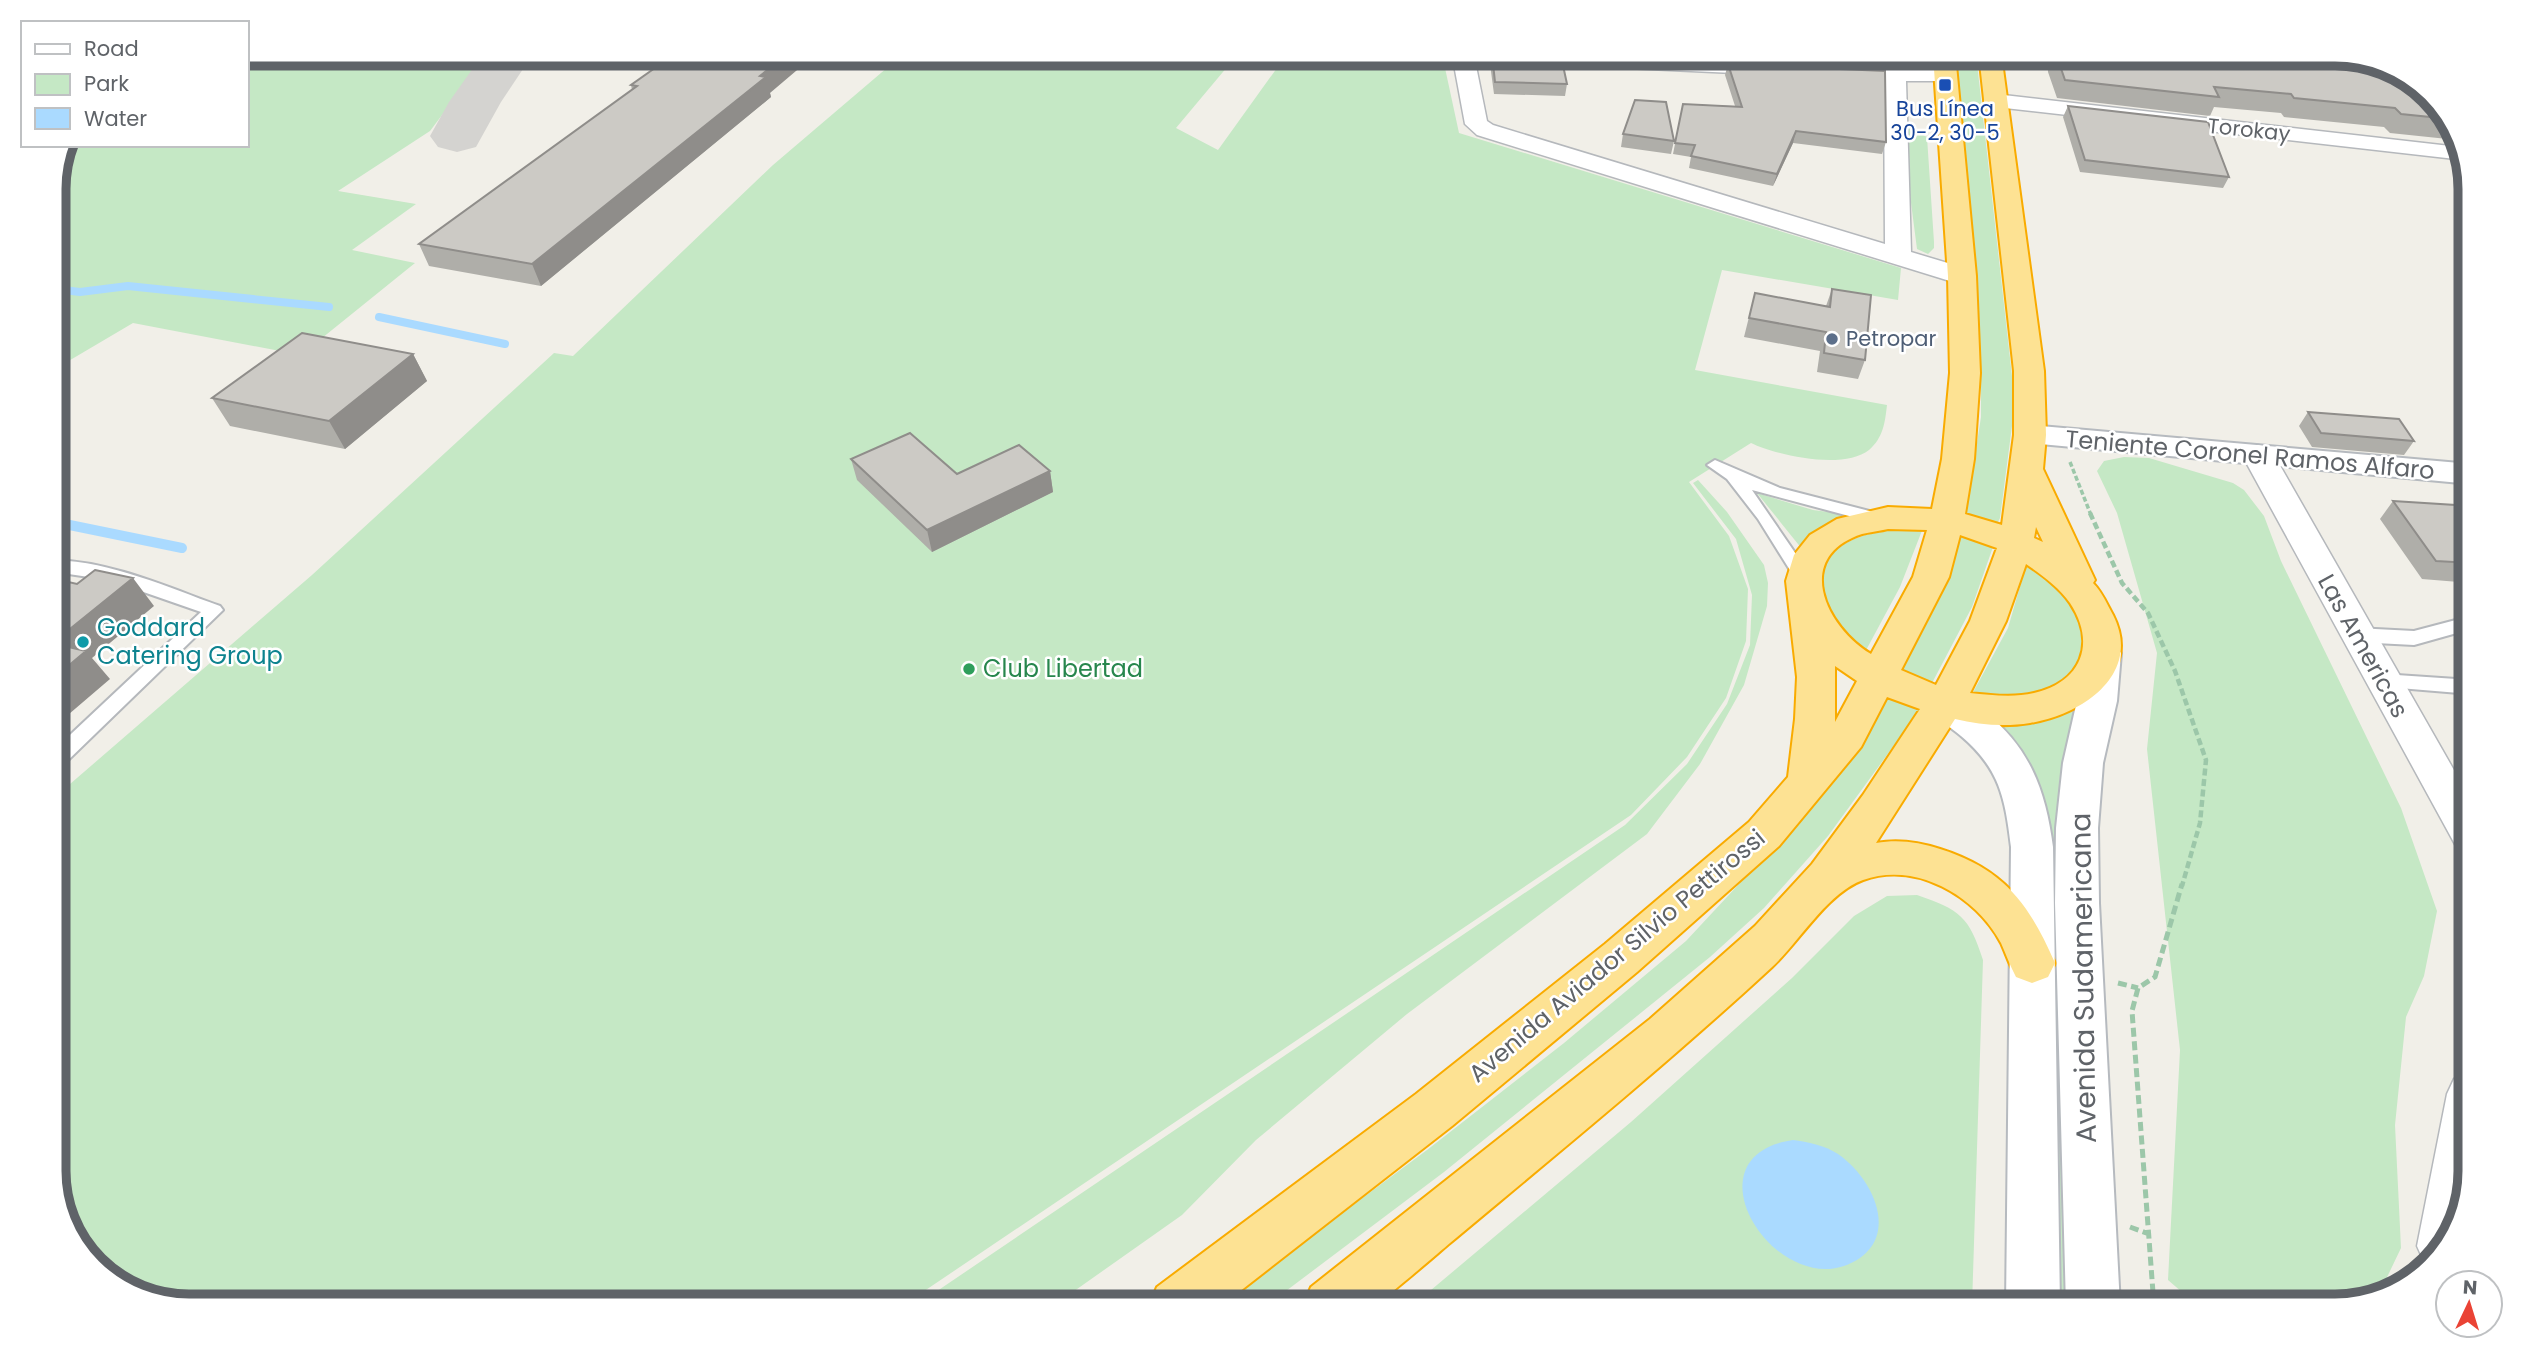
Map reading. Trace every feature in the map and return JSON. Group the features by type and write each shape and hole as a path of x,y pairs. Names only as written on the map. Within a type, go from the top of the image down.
{"highway":[{"name":"Avenida Aviador Silvio Pettirossi","path":"1192,1294 1434,1110 1621,958 1764,834 1847,736 1931,577 1946,522 1958,459 1965,373 1962,276 1945,66"},
{"path":"1345,1294 1667,1034 1771,940 1827,877 1885,796 1945,703 1988,621 2016,544 2028,470 2046,436 2029,371 1992,66"},
{"path":"1885,518 1928,489 1958,459"},
{"path":"1805,589 1814,619 1829,640 1851,659 1909,692 1945,703 1989,709 2040,706 2065,697 2084,684 2097,668 2102,653 2102,636 2028,470"},
{"path":"1808,782 1816,684 1805,589 1812,556 1830,537 1847,527 1885,518 1920,517 1973,527 2016,544 2058,570 2088,601"},
{"path":"1827,877 1865,859 1889,857 1943,867 1969,880 2012,918 2025,940 2032,963"}],"street":[{"path":"1465,66 1476,124 1485,130 1962,276"},
{"path":"1723,66 1810,70 1867,66"},
{"path":"1896,66 1898,256"},
{"name":"Torokay","path":"1996,102 2453,153"},
{"name":"Teniente Coronel Ramos Alfaro","path":"2046,436 2458,473"},
{"name":"Las Americas","path":"2258,455 2458,814"},
{"name":"Avenida Sudamericana","path":"2093,1294 2077,903 2077,828 2084,763 2097,701 2102,653"},
{"name":"Avenida Sudamericana","path":"1945,703 1999,747 2017,772 2029,808 2032,847 2033,1294"},
{"path":"2446,1224 2458,1163"}],"lane":[{"path":"1715,465 1735,478 1809,502 1885,518"},
{"path":"1735,478 1778,536 1805,589"},
{"path":"67,565 99,572 214,610 67,750"},
{"path":"2356,635 2414,638 2458,626"},
{"path":"2382,681 2458,684"}],"path":[{"path":"2046,436 2081,494 2122,583 2148,613 2170,660 2206,760 2200,823 2159,964 2155,977 2138,988 2132,1011 2153,1294"}],"green space":[{"path":"248,66 479,66 430,131 338,191 416,204 352,250 415,263 301,355 133,323 67,362 67,181 74,147 248,147"},
{"name":"Club Libertad","path":"1228,66 1176,128 1218,150 1278,66 1445,66 1459,133 1901,268 1898,300 1722,270 1695,370 1887,405 1880,435 1869,450 1858,456 1828,460 1794,456 1751,443 1689,482 1729,536 1748,589 1746,641 1726,698 1687,757 1631,815 920,1294 189,1294 150,1287 121,1273 97,1252 87,1239 73,1210 67,1179 67,787 312,575 554,353 573,356 773,165 888,67"},
{"path":"1954,66 1977,66 2012,376 2012,426 2000,518 1996,526 1970,519 1966,514 1981,417 1981,371"},
{"path":"1907,127 1927,137 1934,242 1934,248 1928,254 1917,249 1907,172"},
{"path":"2124,457 2149,458 2233,483 2244,490 2264,516 2281,561 2401,808 2437,911 2424,976 2406,1017 2395,1125 2401,1248 2384,1283 2368,1289 2336,1294 2184,1294 2168,1280 2180,1050 2147,749 2157,653 2117,513 2097,471 2104,461"},
{"path":"1698,480 1727,512 1764,565 1768,583 1767,606 1744,685 1700,764 1647,834 1407,1014 1256,1140 1182,1215 1070,1294 933,1294 1625,825 1687,764 1727,704 1750,645 1752,595 1736,539 1693,483"},
{"path":"1757,493 1813,510 1851,515 1829,525 1802,549"},
{"path":"1900,528 1923,528 1900,587 1864,654 1827,613 1822,576 1826,563 1844,544 1871,534"},
{"path":"1959,533 1994,544 1972,607 1931,685 1901,671"},
{"path":"2027,562 2061,584 2087,634 2081,663 2069,677 2051,688 2027,697 1971,696 2008,628"},
{"path":"1886,695 1917,707 1919,711 1828,836 1764,908 1710,957 1444,1172 1282,1294 1233,1294 1427,1150 1564,1043 1686,941 1793,826"},
{"path":"2074,710 2060,776 2058,811 2067,1294 2057,1294 2050,827 2038,785 2026,760 1999,725 2048,718"},
{"path":"1917,895 1953,911 1973,933 1983,960 1972,1294 1426,1294 1631,1122 1792,978 1854,916 1887,896"}],"water":[{"path":"1793,1140 1822,1146 1838,1154 1864,1180 1873,1196 1878,1212 1878,1228 1873,1243 1862,1256 1844,1266 1816,1268 1790,1259 1768,1241 1751,1218 1743,1193 1746,1170 1761,1151"}],"building":[{"path":"658,66 772,66 760,76 766,77 532,264 419,244 637,86 631,85"},
{"path":"1493,66 1563,66 1567,84 1495,82"},
{"path":"1729,66 1885,71 1886,142 1796,131 1777,174 1691,156 1695,145 1675,143 1683,104 1742,107"},
{"path":"2060,66 2336,66 2368,71 2390,79 2417,97 2435,118 2401,114 2395,108 2294,98 2291,94 2214,87 2219,97 2065,80"},
{"path":"1635,100 1666,102 1674,141 1623,134"},
{"path":"2068,106 2208,122 2229,177 2085,160"},
{"path":"1832,289 1871,295 1865,360 1824,353 1826,332 1749,318 1755,293 1830,307"},
{"path":"302,333 413,354 329,421 212,398"},
{"path":"2308,412 2399,419 2414,441 2321,433"},
{"path":"910,433 957,474 1019,445 1050,471 927,530 851,459"},
{"path":"2393,501 2458,505 2458,562 2436,561"},
{"path":"95,570 133,578 67,631 67,582 77,584"},
{"path":"67,647 86,651 67,667"}],"waterway":[{"path":"67,290 80,292 128,286 329,307"},
{"path":"379,317 505,344"},
{"path":"67,524 182,548"}],"taxiway":[{"path":"457,136 475,102 500,66"}],"place":[{"name":"Bus Línea 30-2, 30-5","path":"1945,85"},
{"name":"Petropar","path":"1832,339"},
{"name":"Goddard Catering Group","path":"83,642"},
{"name":"Club Libertad","path":"969,669"}]}
